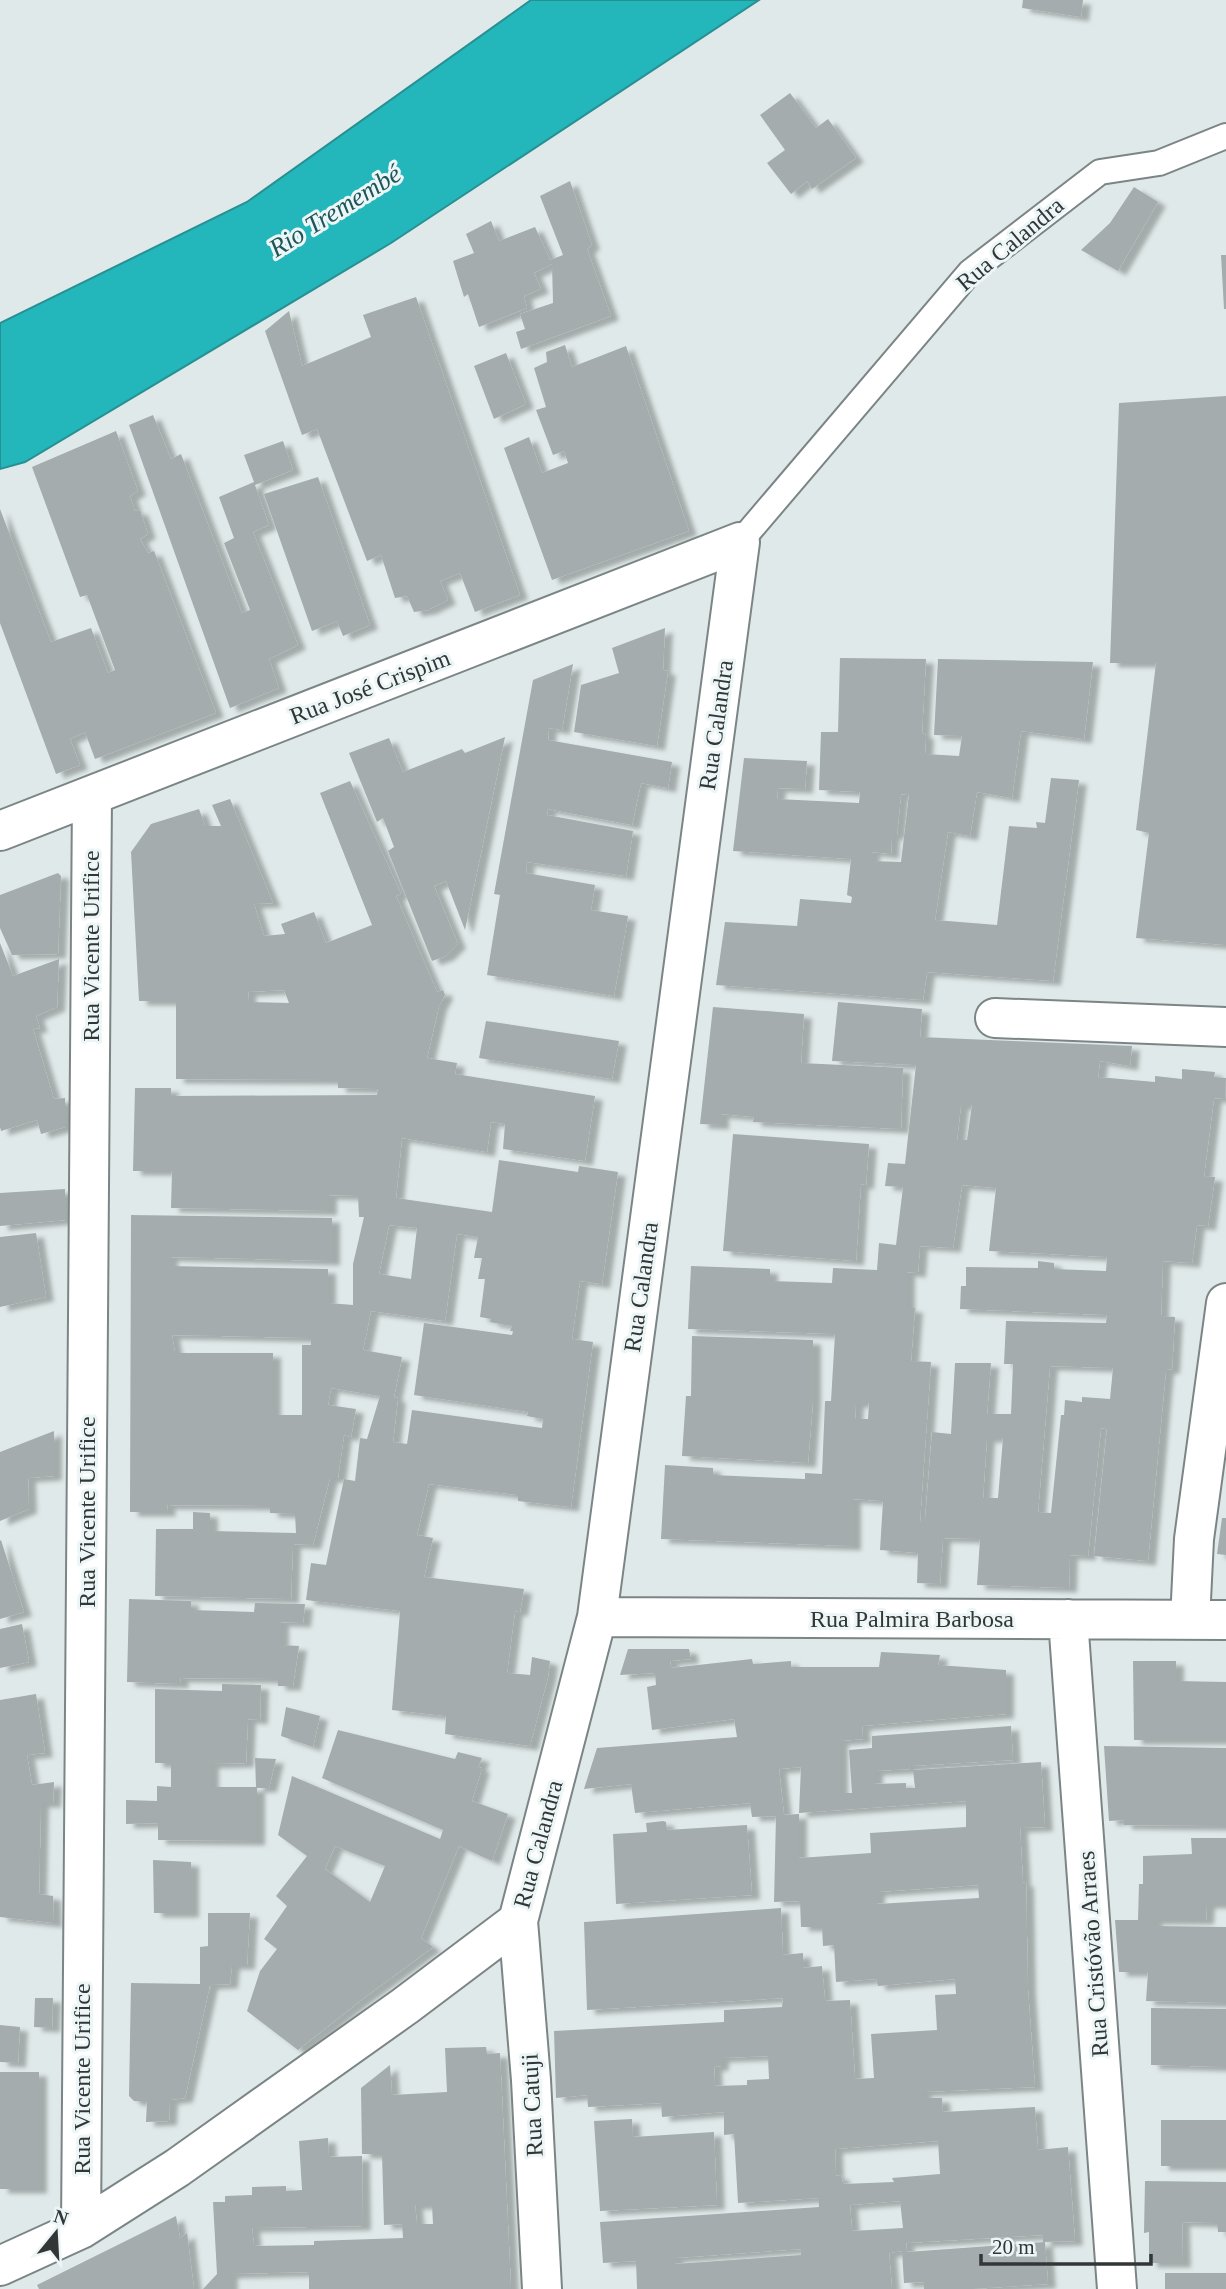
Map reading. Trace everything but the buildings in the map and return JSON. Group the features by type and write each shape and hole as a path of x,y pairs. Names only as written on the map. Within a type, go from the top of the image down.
{"street":[{"name":"Rua José Crispim","path":"0,831 740,542"},
{"name":"Rua Calandra","path":"0,2266 81,2229 177,2168 405,2006 518,1921 597,1617 740,542"},
{"name":"Rua Vicente Urifice","path":"81,2229 92,796"},
{"path":"995,1018 1226,1027"},
{"path":"1208,1620 1194,1539 1226,1303"},
{"name":"Rua Palmira Barbosa","path":"597,1617 1208,1620"},
{"name":"Rua Cristóvão Arraes","path":"1068,1619 1117,2289"},
{"name":"Rua Catuji","path":"518,1921 531,2080 542,2289"}],"lane":[{"name":"Rua Calandra","path":"740,542 970,272 1100,172 1159,163 1226,136"}],"water":[{"name":"Rio Tremembé","path":"531,0 759,0 391,243 25,462 0,469 0,323 247,202"}]}
